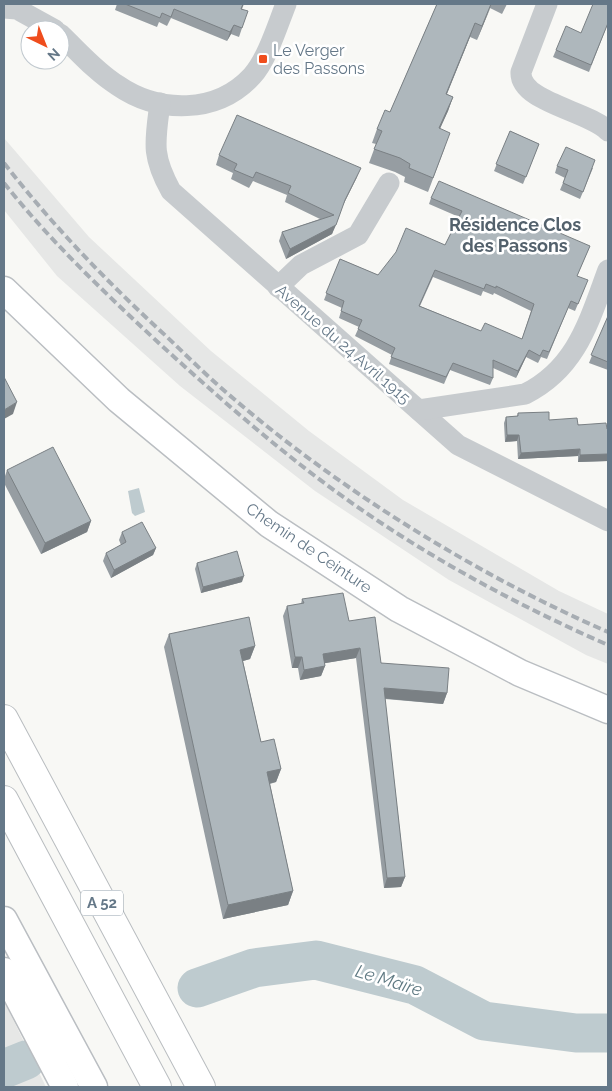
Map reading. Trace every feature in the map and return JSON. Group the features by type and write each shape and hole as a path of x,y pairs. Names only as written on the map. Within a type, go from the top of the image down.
{"highway":[{"name":"A 52","path":"4,719 202,1087"},
{"name":"A 52","path":"4,800 158,1087"}],"main road":[{"name":"Chemin de Ceinture","path":"4,290 119,400 269,524 399,609 520,673 608,710"},
{"path":"4,920 94,1087"},
{"path":"4,971 65,1087"}],"street":[{"path":"70,43 116,85 142,99 187,107 225,98 253,76 286,4"},
{"path":"548,4 520,72 520,78 529,92 592,119 608,131"},
{"path":"4,8 17,8 38,20"},
{"name":"Avenue du 24 Avril 1915","path":"160,103 155,144 159,169 171,191 458,446 606,519"},
{"path":"278,287 301,265 358,235 389,183"},
{"path":"419,410 525,394 538,387 570,359 591,316 608,270"}],"shaded area":[{"path":"4,138 89,237 211,351 309,431 403,500 559,591 608,614 608,664 586,655 449,580 315,491 180,386 57,276 4,210"},
{"path":"139,488 145,512 135,516 132,513 128,491"},
{"path":"4,1001 46,1087 4,1087"}],"building":[{"path":"125,4 243,4 241,9 248,11 242,28 234,25 230,32 174,9 171,17 162,13 160,18"},
{"path":"437,4 491,4 482,26 475,23 446,94 453,97 439,128 450,133 433,178 409,168 410,164 400,158 374,149 382,131 377,129 385,110 390,112"},
{"path":"593,4 608,4 608,23 591,65 556,50 566,26 581,33"},
{"path":"237,115 361,168 345,200 336,225 290,249 282,232 334,215 288,193 291,186 256,172 253,178 234,170 237,164 219,155"},
{"path":"510,131 539,144 526,177 496,164"},
{"path":"566,147 595,160 583,192 563,183 568,170 557,166"},
{"path":"439,181 590,246 577,276 588,280 578,304 571,301 549,352 543,350 540,356 529,350 518,371 493,360 493,378 453,363 446,377 391,357 395,348 358,329 362,320 341,311 344,301 326,293 340,259 378,275 396,252 406,228 445,245 462,211 431,198","holes":["435,270 484,289 486,284 496,288 496,286 534,304 522,339 485,323 481,331 419,306"]},
{"path":"608,316 608,362 591,355"},
{"path":"4,377 17,402 4,410"},
{"path":"549,412 549,420 577,418 578,425 606,423 608,429 608,454 580,455 580,449 521,453 519,435 507,435 506,417 518,416 518,413"},
{"path":"53,447 91,521 45,543 7,470"},
{"path":"142,522 156,548 114,570 106,553 126,542 122,532"},
{"path":"237,551 244,576 203,587 197,563"},
{"path":"343,593 349,621 375,617 381,663 449,668 447,693 384,688 405,877 387,878 360,648 323,654 325,666 304,670 302,657 295,657 287,606 304,603 302,599"},
{"path":"249,617 255,646 240,650 261,742 274,739 281,769 267,772 293,891 228,905 169,634"}],"waterway":[{"name":"Le Maïre","path":"197,988 254,968 316,960 415,985 484,1021 576,1033 608,1033"},
{"name":"Le Maïre","path":"4,1069 26,1060"}],"railway":[{"path":"4,163 61,231 123,295 216,384 276,433 366,499 461,558 510,585 608,632"},
{"path":"4,183 60,247 120,307 222,400 305,469 393,531 463,573 535,611 608,645"}],"place":[{"name":"Le Verger des Passons","path":"263,59"}],"district":[{"name":"Résidence Clos des Passons","path":"515,234"}]}
